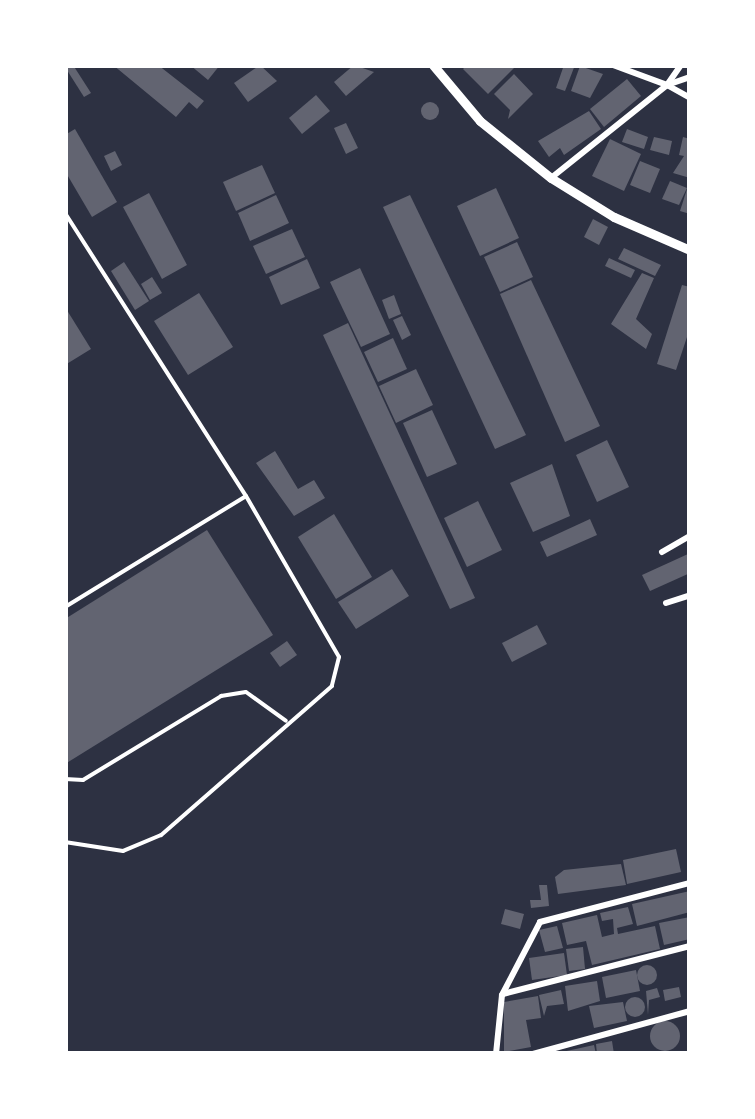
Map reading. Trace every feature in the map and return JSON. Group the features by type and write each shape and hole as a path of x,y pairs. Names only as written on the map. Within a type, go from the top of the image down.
{"main road":[{"path":"433,65 480,121 551,178 614,217 690,250"}],"street":[{"path":"613,65 690,98"},
{"path":"551,178 667,85 681,65"},
{"path":"667,85 690,77"},
{"path":"662,552 690,536"},
{"path":"666,602 690,595"},
{"path":"496,1054 502,995 540,922 690,883"},
{"path":"502,995 690,946"},
{"path":"533,1054 690,1011"}],"lane":[{"path":"65,213 246,496 339,657 332,686 286,722 202,806 162,836 123,851 65,842"},
{"path":"65,607 246,496"},
{"path":"65,779 82,780 222,696 246,692 286,722"}],"building":[{"path":"73,65 91,93 84,97 65,67"},
{"path":"113,65 158,65 204,101 197,109 189,102 176,117"},
{"path":"190,65 220,65 208,80"},
{"path":"260,65 277,81 248,102 234,83"},
{"path":"354,65 374,72 346,96 334,82"},
{"path":"467,65 517,65 488,94 463,69"},
{"path":"564,65 575,65 565,91 556,88"},
{"path":"580,66 603,74 590,98 571,91"},
{"path":"514,74 533,94 508,119 510,110 494,94"},
{"path":"627,79 641,96 604,127 590,109"},
{"path":"316,95 330,111 302,134 289,118"},
{"path":"430,102 439,111 430,120 421,111"},
{"path":"589,111 601,129 564,155 560,148 549,157 538,141"},
{"path":"346,123 358,148 346,154 334,128"},
{"path":"75,129 117,202 92,217 65,171 65,135"},
{"path":"627,129 648,137 644,149 622,142"},
{"path":"654,137 672,141 669,155 650,150"},
{"path":"683,137 690,139 690,178 673,173 684,156 679,155"},
{"path":"610,139 641,154 624,191 592,176"},
{"path":"115,151 122,165 111,171 104,156"},
{"path":"640,161 660,169 650,193 630,185"},
{"path":"262,165 275,193 236,211 223,182"},
{"path":"670,181 687,188 679,205 662,199"},
{"path":"496,188 519,238 480,256 457,206"},
{"path":"687,189 690,190 690,214 680,211"},
{"path":"149,193 187,265 162,279 123,207"},
{"path":"276,195 289,223 250,241 238,213"},
{"path":"410,195 526,435 495,449 383,207"},
{"path":"593,219 608,227 599,245 584,237"},
{"path":"292,229 305,257 266,274 253,246"},
{"path":"517,242 533,277 500,292 484,257"},
{"path":"624,248 661,265 655,276 618,259"},
{"path":"609,258 635,270 631,278 605,266"},
{"path":"307,259 320,288 281,305 269,277"},
{"path":"124,262 149,301 135,310 111,271"},
{"path":"360,268 390,334 361,347 330,282"},
{"path":"642,273 654,278 636,319 652,334 646,349 611,324"},
{"path":"152,277 162,293 150,300 141,284"},
{"path":"531,280 600,426 565,442 500,294"},
{"path":"682,285 690,287 690,328 676,370 657,364"},
{"path":"199,293 233,347 188,375 154,321"},
{"path":"394,295 401,314 389,319 382,300"},
{"path":"65,307 91,349 65,365"},
{"path":"402,316 411,335 402,340 393,320"},
{"path":"348,323 475,598 450,609 323,335"},
{"path":"393,338 407,369 378,382 364,352"},
{"path":"416,369 433,405 396,423 379,386"},
{"path":"432,410 457,464 427,477 403,423"},
{"path":"607,440 629,487 597,502 576,455"},
{"path":"275,451 298,489 314,480 325,498 294,516 256,463"},
{"path":"552,464 570,516 533,532 510,483"},
{"path":"478,501 502,550 467,567 444,518"},
{"path":"334,514 372,577 336,599 298,537"},
{"path":"590,519 597,535 547,557 540,542"},
{"path":"207,530 273,635 65,764 65,619"},
{"path":"688,554 690,573 650,591 642,575"},
{"path":"392,569 409,596 356,629 338,602"},
{"path":"537,625 547,644 512,662 502,643"},
{"path":"287,641 297,655 280,667 270,653"},
{"path":"676,849 681,872 627,884 623,860"},
{"path":"621,864 626,885 558,894 555,877 564,870"},
{"path":"539,885 547,885 549,906 531,908 530,900 541,900"},
{"path":"690,891 690,912 637,926 632,904"},
{"path":"628,907 633,924 617,928 618,934 655,926 660,949 592,965 586,941 567,945 562,923 597,915 602,937 614,934 613,919 602,921 600,913"},
{"path":"505,909 524,914 520,929 501,924"},
{"path":"690,917 690,939 664,945 659,923"},
{"path":"557,926 563,948 545,952 539,930"},
{"path":"583,947 585,969 569,971 566,949"},
{"path":"564,953 567,975 532,980 529,958"},
{"path":"647,965 657,975 647,985 637,975"},
{"path":"636,970 640,991 606,998 602,977"},
{"path":"597,981 600,1001 568,1011 565,986"},
{"path":"679,987 681,997 665,1001 663,990"},
{"path":"657,988 660,997 649,1000 648,1015 646,991"},
{"path":"561,990 564,1004 547,1006 544,1016 539,995"},
{"path":"538,996 541,1018 526,1020 531,1047 504,1052 504,1002"},
{"path":"635,997 645,1007 635,1017 625,1007"},
{"path":"623,1002 627,1021 594,1028 589,1006"},
{"path":"665,1021 676,1025 680,1036 676,1047 665,1051 654,1047 650,1036 654,1025"},
{"path":"612,1041 614,1054 597,1054 596,1044"},
{"path":"594,1045 596,1054 562,1054 562,1052"}],"waterway":[{"path":"65,1054 109,1054"}]}
